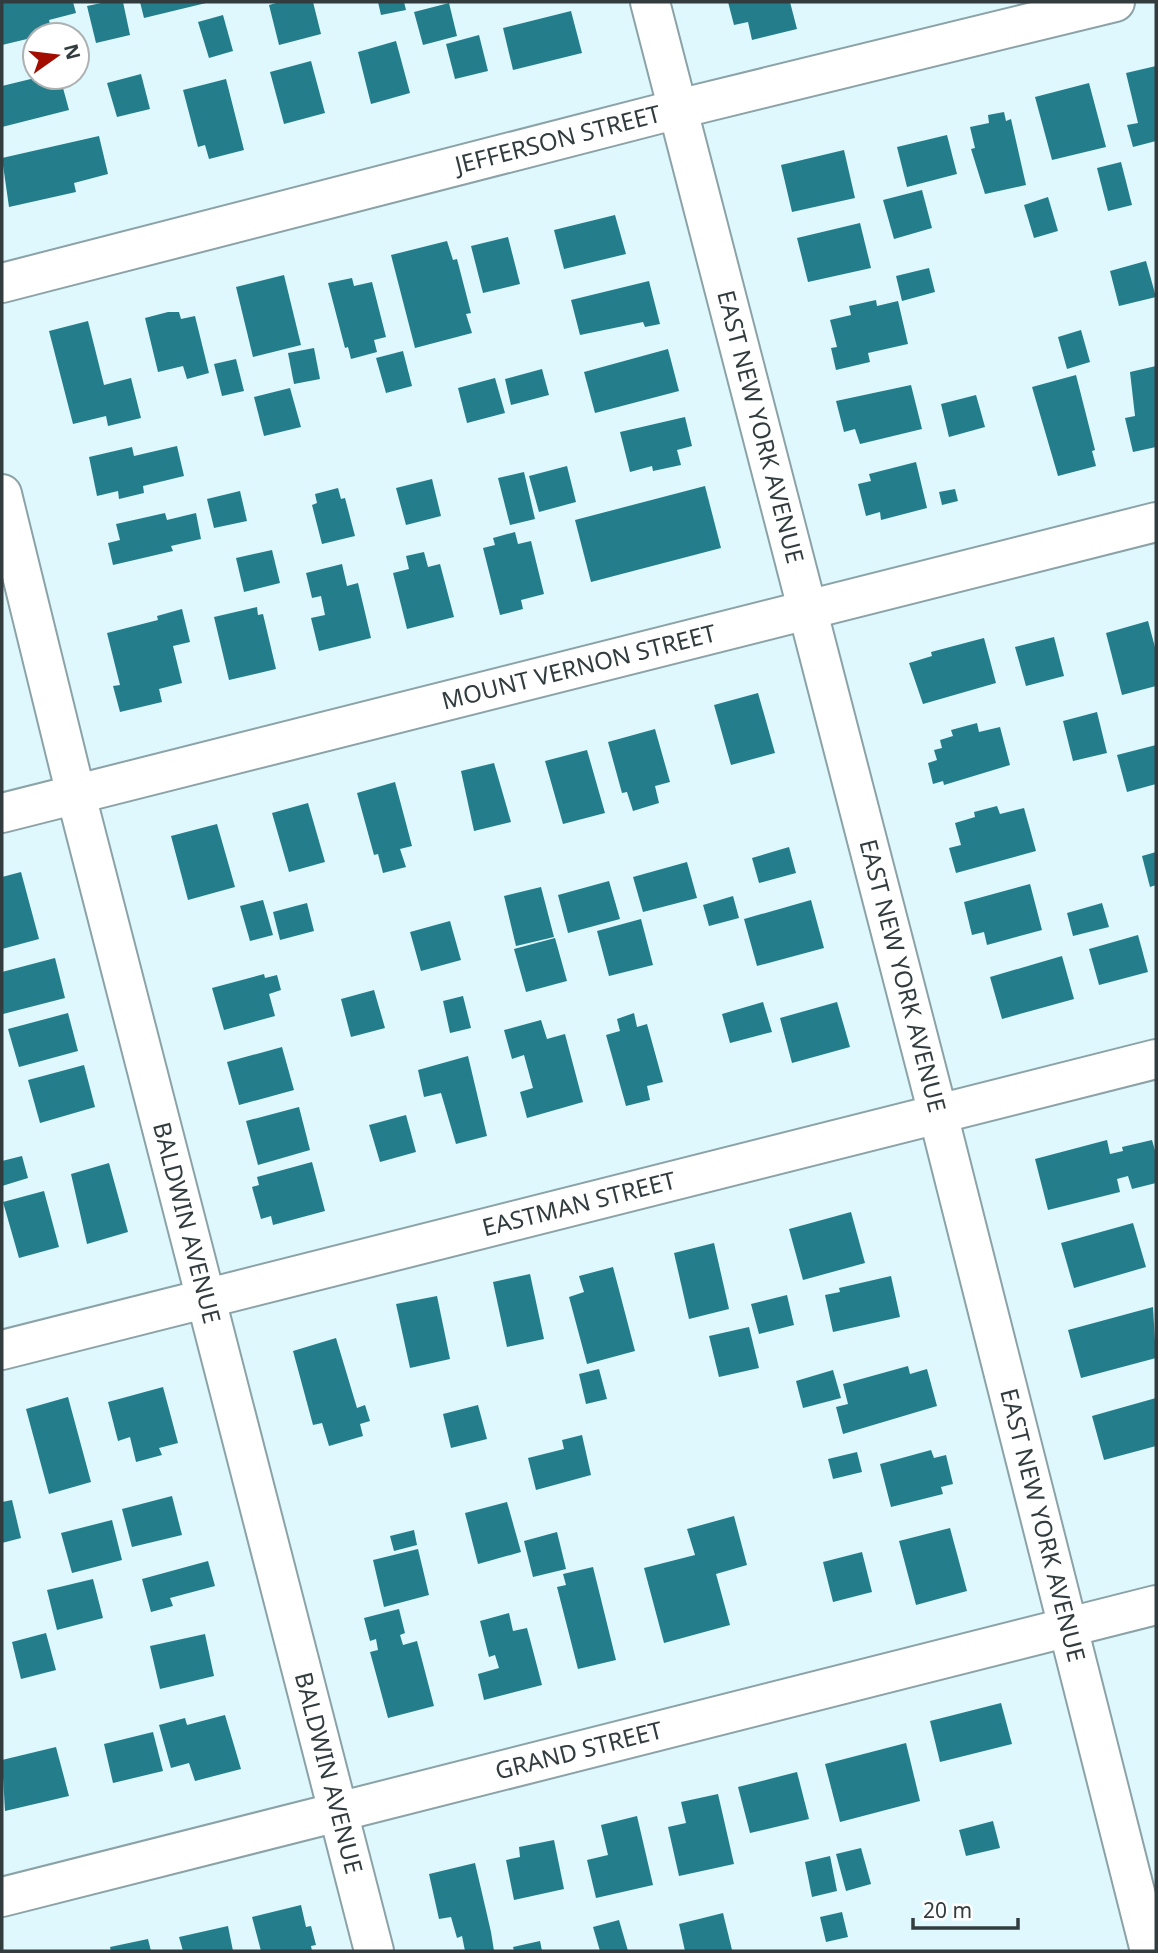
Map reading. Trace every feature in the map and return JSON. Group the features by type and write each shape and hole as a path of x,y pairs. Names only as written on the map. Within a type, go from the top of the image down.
{"street":[{"name":"EAST NEW YORK AVENUE","path":"650,2 1070,1628 1150,1951"},
{"name":"JEFFERSON STREET","path":"2,283 678,109 1115,2"},
{"name":"BALDWIN AVENUE","path":"2,494 76,795 374,1951"},
{"name":"MOUNT VERNON STREET","path":"2,813 1156,522"},
{"name":"EASTMAN STREET","path":"2,1350 1156,1059"},
{"name":"GRAND STREET","path":"2,1897 1156,1605"}],"building":[{"path":"2,2 73,2 76,13 49,21 21,21 21,40 2,45"},
{"path":"123,2 130,35 96,43 87,6"},
{"path":"140,2 206,2 206,3 144,18"},
{"path":"280,2 313,2 321,34 279,45 269,5"},
{"path":"378,2 404,2 406,10 381,15"},
{"path":"728,2 790,2 797,29 752,40 748,22 734,25"},
{"path":"449,3 457,36 423,45 414,12"},
{"path":"571,11 582,53 513,70 503,28"},
{"path":"223,15 233,51 209,58 198,22"},
{"path":"479,35 488,71 455,79 446,44"},
{"path":"396,41 410,93 371,104 358,52"},
{"path":"311,61 325,113 284,124 270,72"},
{"path":"1156,66 1156,141 1133,147 1127,125 1138,123 1126,73"},
{"path":"141,74 150,109 117,117 107,83"},
{"path":"226,79 244,150 209,159 205,145 198,147 183,90"},
{"path":"21,81 21,91 64,91 69,110 2,127 2,86"},
{"path":"1089,83 1106,147 1052,160 1035,97"},
{"path":"1004,112 1006,121 1011,119 1026,185 985,194 971,149 975,148 970,127 989,123 988,115"},
{"path":"947,135 957,174 907,187 897,147"},
{"path":"99,136 108,174 74,183 76,192 9,207 2,158"},
{"path":"844,150 855,198 792,212 781,165"},
{"path":"1121,162 1132,205 1108,211 1097,168"},
{"path":"922,190 932,228 894,239 883,200"},
{"path":"1048,197 1058,231 1034,238 1024,205"},
{"path":"615,215 626,254 564,269 554,230"},
{"path":"860,223 871,268 808,282 797,238"},
{"path":"508,237 520,284 483,293 471,246"},
{"path":"447,241 453,260 457,259 471,313 466,314 472,333 415,348 391,255"},
{"path":"1146,261 1156,297 1119,306 1110,271"},
{"path":"929,268 935,292 902,301 896,276"},
{"path":"284,275 301,345 253,357 236,287"},
{"path":"352,278 354,286 372,282 386,337 374,340 377,352 351,359 348,347 345,348 328,283"},
{"path":"649,281 660,324 645,327 643,322 580,335 571,300"},
{"path":"876,300 877,306 898,301 908,344 868,353 870,362 836,370 831,348 837,347 830,320 851,315 849,306"},
{"path":"179,312 181,319 195,316 209,373 187,379 183,366 158,372 145,318"},
{"path":"88,321 104,385 131,378 141,418 108,426 106,416 73,424 49,331"},
{"path":"1081,330 1090,362 1067,369 1058,337"},
{"path":"314,348 320,379 294,384 288,353"},
{"path":"668,349 679,391 595,413 584,372"},
{"path":"403,351 412,386 386,393 376,358"},
{"path":"236,359 244,391 222,396 214,364"},
{"path":"1156,366 1156,447 1133,452 1125,418 1135,416 1130,372"},
{"path":"542,369 549,395 511,405 505,379"},
{"path":"1076,375 1095,450 1092,451 1096,466 1058,476 1032,387"},
{"path":"495,378 505,413 467,423 458,388"},
{"path":"911,385 922,429 860,444 855,429 844,432 836,401"},
{"path":"290,388 301,427 264,436 254,397"},
{"path":"976,395 985,427 949,437 941,404"},
{"path":"685,417 692,446 677,450 681,465 653,471 652,466 630,472 620,432"},
{"path":"177,446 184,476 143,486 144,493 119,499 118,491 97,496 89,457 132,447 134,456"},
{"path":"916,462 927,508 881,520 880,512 866,516 858,484 871,481 869,474"},
{"path":"567,466 576,502 539,512 529,476"},
{"path":"524,472 535,519 510,525 498,478"},
{"path":"432,479 441,516 406,525 396,488"},
{"path":"705,486 721,548 591,582 575,520"},
{"path":"338,488 341,499 345,498 355,536 322,544 312,505 317,503 315,494"},
{"path":"955,489 958,501 942,505 939,492"},
{"path":"240,491 247,521 214,528 207,499"},
{"path":"165,513 167,520 196,513 201,539 171,546 173,551 113,565 108,543 120,540 116,524"},
{"path":"515,532 518,544 531,541 544,594 521,600 523,609 500,615 483,548 495,545 493,538"},
{"path":"272,550 280,583 244,592 236,558"},
{"path":"424,552 428,567 440,564 454,617 407,629 393,573 409,569 406,556"},
{"path":"342,564 347,586 358,583 371,638 319,651 311,618 325,615 321,596 312,598 306,573"},
{"path":"257,607 258,615 263,614 276,669 229,680 214,617"},
{"path":"182,609 190,642 173,646 182,683 159,689 162,702 120,712 113,686 120,685 107,633 158,620 157,616"},
{"path":"1148,621 1156,651 1156,686 1122,695 1106,633"},
{"path":"1054,637 1064,676 1026,686 1015,647"},
{"path":"984,638 996,683 923,704 909,663 932,656 931,652"},
{"path":"758,693 775,753 731,765 714,705"},
{"path":"1097,712 1107,753 1073,761 1063,721"},
{"path":"977,723 979,732 1000,727 1010,765 944,785 943,781 933,784 928,763 937,760 934,750 942,748 940,740 953,736 951,730"},
{"path":"655,729 670,782 655,786 659,803 633,811 627,792 622,793 608,742"},
{"path":"1156,745 1156,784 1127,792 1117,755"},
{"path":"587,750 605,813 563,824 545,761"},
{"path":"494,763 511,822 474,831 461,771"},
{"path":"395,782 412,846 400,849 406,867 383,873 378,854 374,855 357,793"},
{"path":"308,803 325,862 289,872 272,813"},
{"path":"997,806 1000,814 1024,808 1036,851 956,873 949,848 961,845 955,823 975,817 974,812"},
{"path":"217,824 235,887 188,900 171,836"},
{"path":"789,847 796,873 759,883 752,858"},
{"path":"1156,852 1156,885 1150,887 1142,856"},
{"path":"687,862 697,898 643,912 633,877"},
{"path":"21,872 39,939 2,949 2,877"},
{"path":"609,881 620,919 568,933 558,895"},
{"path":"1030,884 1042,930 987,945 984,932 972,935 964,902"},
{"path":"541,887 554,937 516,946 504,896"},
{"path":"733,896 739,918 709,926 703,905"},
{"path":"263,900 273,935 250,941 240,906"},
{"path":"811,900 824,948 757,966 744,919"},
{"path":"307,903 314,931 280,940 273,912"},
{"path":"1102,903 1109,927 1073,936 1067,913"},
{"path":"641,919 653,965 609,976 597,931"},
{"path":"450,921 461,960 421,971 410,932"},
{"path":"1138,935 1148,972 1099,985 1089,949"},
{"path":"555,938 567,981 526,992 514,949"},
{"path":"1062,956 1074,999 1002,1019 990,977"},
{"path":"55,958 65,998 3,1014 2,972"},
{"path":"264,974 265,978 277,975 281,990 269,994 275,1016 224,1030 212,988"},
{"path":"374,990 385,1028 351,1037 341,999"},
{"path":"463,996 471,1028 450,1033 443,1001"},
{"path":"763,1002 772,1032 730,1043 722,1014"},
{"path":"837,1002 850,1047 792,1063 780,1018"},
{"path":"68,1013 78,1051 19,1067 8,1029"},
{"path":"634,1013 637,1027 647,1024 663,1082 647,1086 650,1100 626,1106 606,1035 620,1031 617,1019"},
{"path":"541,1020 547,1039 565,1034 583,1102 527,1118 520,1092 533,1088 524,1055 512,1059 504,1030"},
{"path":"282,1047 294,1090 239,1105 227,1062"},
{"path":"468,1056 487,1136 456,1144 441,1093 424,1097 418,1070"},
{"path":"84,1065 95,1107 40,1123 28,1080"},
{"path":"299,1107 310,1150 258,1165 246,1121"},
{"path":"406,1115 416,1152 380,1162 369,1125"},
{"path":"1107,1140 1110,1154 1123,1151 1122,1147 1152,1140 1156,1154 1156,1183 1132,1189 1128,1176 1117,1179 1120,1192 1048,1210 1035,1159"},
{"path":"22,1156 28,1178 2,1186 2,1161"},
{"path":"312,1162 325,1211 273,1225 271,1216 261,1219 252,1187 259,1185 257,1177"},
{"path":"109,1163 128,1232 87,1244 71,1174"},
{"path":"44,1191 59,1247 19,1258 3,1202"},
{"path":"851,1212 865,1263 803,1280 789,1229"},
{"path":"1133,1223 1146,1267 1074,1288 1061,1243"},
{"path":"714,1243 729,1309 689,1319 674,1253"},
{"path":"613,1267 635,1351 587,1364 569,1297 584,1292 579,1276"},
{"path":"530,1274 544,1339 507,1347 493,1282"},
{"path":"891,1276 900,1317 833,1332 825,1295 840,1292 839,1288"},
{"path":"787,1295 794,1325 759,1334 751,1304"},
{"path":"437,1296 450,1359 410,1368 396,1304"},
{"path":"1153,1307 1156,1358 1081,1378 1068,1330"},
{"path":"749,1327 759,1368 719,1377 709,1336"},
{"path":"336,1338 357,1408 365,1405 370,1421 360,1424 363,1436 329,1446 322,1423 313,1425 293,1351"},
{"path":"908,1366 910,1374 927,1369 937,1406 843,1434 836,1407 848,1404 843,1384"},
{"path":"599,1369 607,1399 586,1404 579,1374"},
{"path":"833,1370 841,1398 803,1408 796,1381"},
{"path":"163,1387 178,1443 159,1448 162,1455 136,1462 130,1437 118,1441 108,1402"},
{"path":"68,1397 91,1482 49,1494 26,1409"},
{"path":"1156,1398 1156,1446 1104,1460 1092,1416"},
{"path":"478,1405 487,1439 451,1448 443,1414"},
{"path":"582,1435 591,1475 536,1490 528,1458 564,1449 562,1440"},
{"path":"931,1450 934,1458 946,1455 953,1484 941,1487 943,1494 891,1507 880,1464"},
{"path":"857,1452 862,1472 833,1479 828,1459"},
{"path":"172,1496 182,1535 132,1547 122,1509"},
{"path":"12,1500 21,1538 2,1543 2,1502"},
{"path":"507,1502 521,1552 478,1564 465,1513"},
{"path":"734,1516 747,1565 716,1574 730,1625 664,1643 644,1568 695,1555 687,1529"},
{"path":"112,1520 122,1560 72,1573 61,1533"},
{"path":"950,1528 967,1591 916,1605 899,1541"},
{"path":"414,1530 417,1545 394,1551 390,1536"},
{"path":"557,1532 566,1569 533,1577 524,1541"},
{"path":"418,1549 429,1595 384,1607 373,1560"},
{"path":"862,1552 872,1592 833,1602 823,1562"},
{"path":"208,1561 215,1586 170,1598 173,1606 151,1612 142,1579"},
{"path":"593,1567 616,1660 578,1669 557,1587 566,1585 563,1574"},
{"path":"93,1579 103,1618 57,1630 47,1590"},
{"path":"399,1609 405,1633 400,1635 403,1645 417,1641 434,1706 388,1718 370,1652 378,1650 376,1639 370,1641 364,1618"},
{"path":"509,1613 513,1631 527,1628 542,1685 484,1700 478,1674 499,1668 495,1655 489,1657 480,1621"},
{"path":"46,1633 56,1670 21,1679 12,1642"},
{"path":"205,1634 214,1676 160,1689 150,1646"},
{"path":"1001,1703 1012,1744 940,1762 930,1721"},
{"path":"225,1715 241,1769 195,1781 189,1763 171,1768 159,1725 185,1718 187,1725"},
{"path":"153,1732 163,1771 113,1783 104,1744"},
{"path":"906,1743 920,1801 840,1822 825,1764"},
{"path":"56,1747 69,1796 5,1811 2,1760"},
{"path":"797,1772 809,1819 750,1833 738,1787"},
{"path":"718,1794 734,1864 679,1876 668,1827 686,1823 681,1802"},
{"path":"637,1816 653,1885 596,1898 587,1860 608,1855 601,1825"},
{"path":"993,1821 1000,1848 966,1856 959,1830"},
{"path":"554,1840 564,1889 514,1900 506,1860 520,1857 519,1847"},
{"path":"861,1848 871,1884 846,1891 836,1854"},
{"path":"830,1856 837,1891 812,1897 805,1862"},
{"path":"475,1863 494,1951 465,1951 462,1936 457,1938 451,1917 439,1919 429,1874"},
{"path":"301,1905 306,1927 311,1926 316,1945 311,1946 312,1951 261,1951 252,1917"},
{"path":"842,1912 848,1937 826,1942 820,1917"},
{"path":"723,1913 732,1950 685,1951 679,1924"},
{"path":"619,1920 628,1951 600,1951 593,1927"},
{"path":"228,1926 233,1951 183,1951 179,1937"},
{"path":"148,1939 151,1951 111,1951 110,1947"},
{"path":"540,1941 542,1951 514,1951 513,1947"}]}
